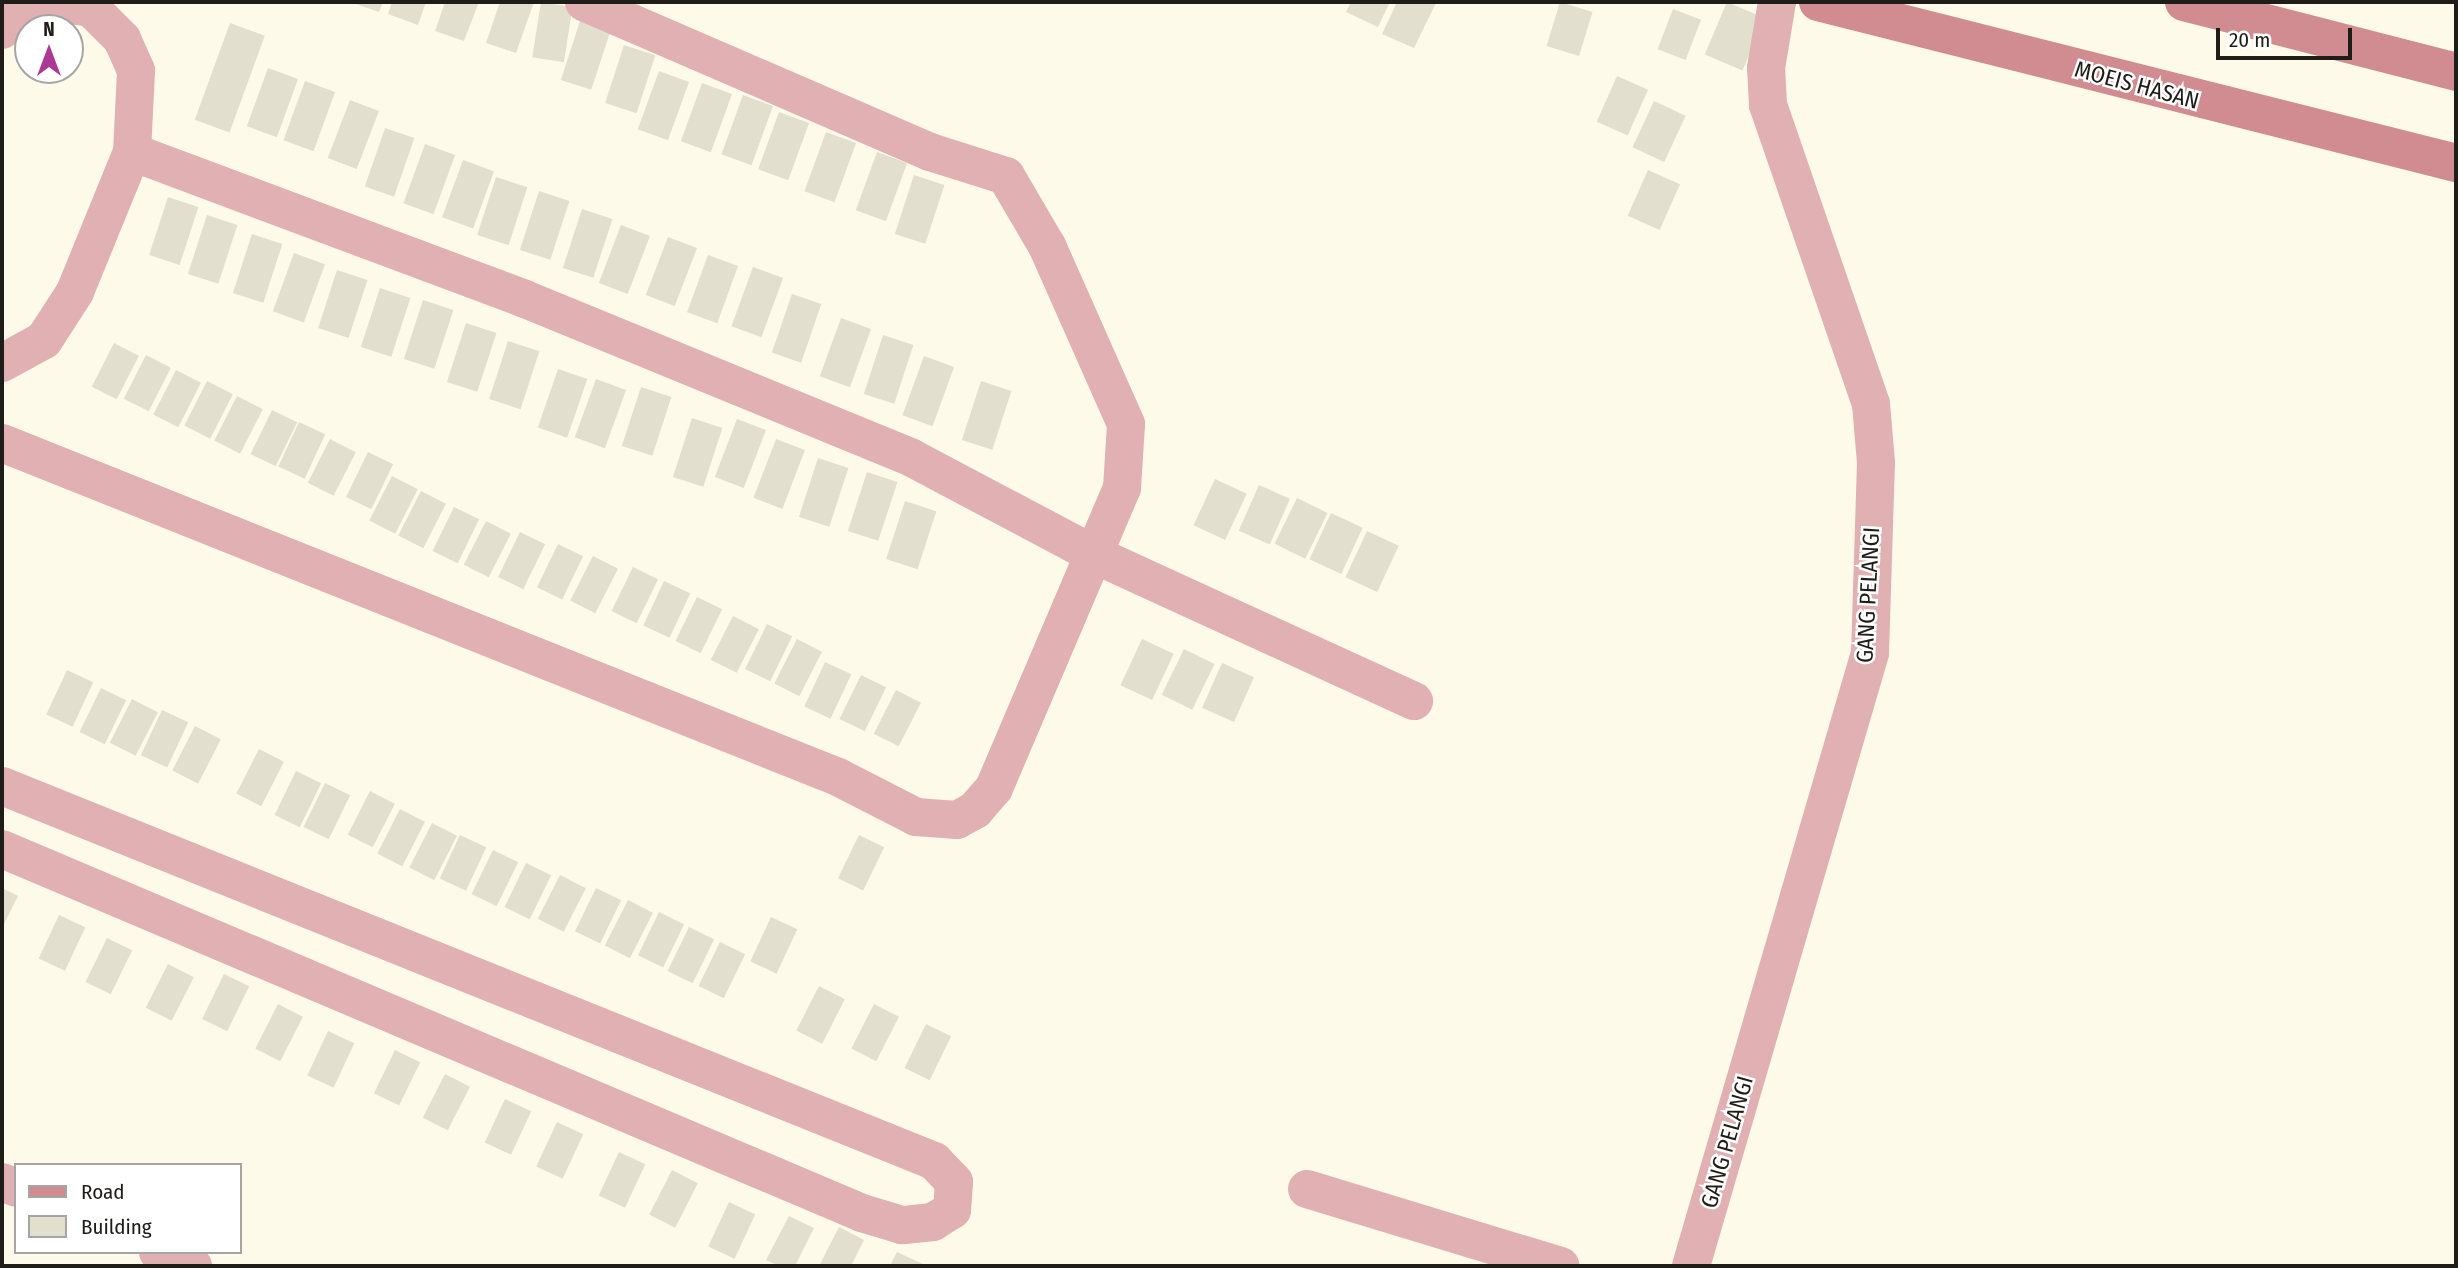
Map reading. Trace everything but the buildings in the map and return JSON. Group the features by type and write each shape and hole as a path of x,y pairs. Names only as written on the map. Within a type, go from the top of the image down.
{"main road":[{"name":"MOEIS HASAN","path":"1818,2 2456,163"},
{"path":"2184,2 2456,72"}],"street":[{"path":"2,443 838,777 916,817 957,820 993,788 1122,488 1126,424 1047,246 1006,176 930,152 584,2"},
{"name":"GANG PELANGI","path":"1691,1266 1870,653 1876,463 1871,404 1768,104 1766,68 1777,2"},
{"path":"2,30 15,16 53,4 92,5 122,39 136,71 132,152 75,292 44,340 2,363"},
{"path":"132,152 525,299 912,458 1095,555 1414,701"},
{"path":"2,786 934,1161 954,1182 952,1210 933,1222 902,1225 862,1213 2,849"},
{"path":"1307,1189 1561,1266"},
{"path":"163,1254 193,1266"}]}
